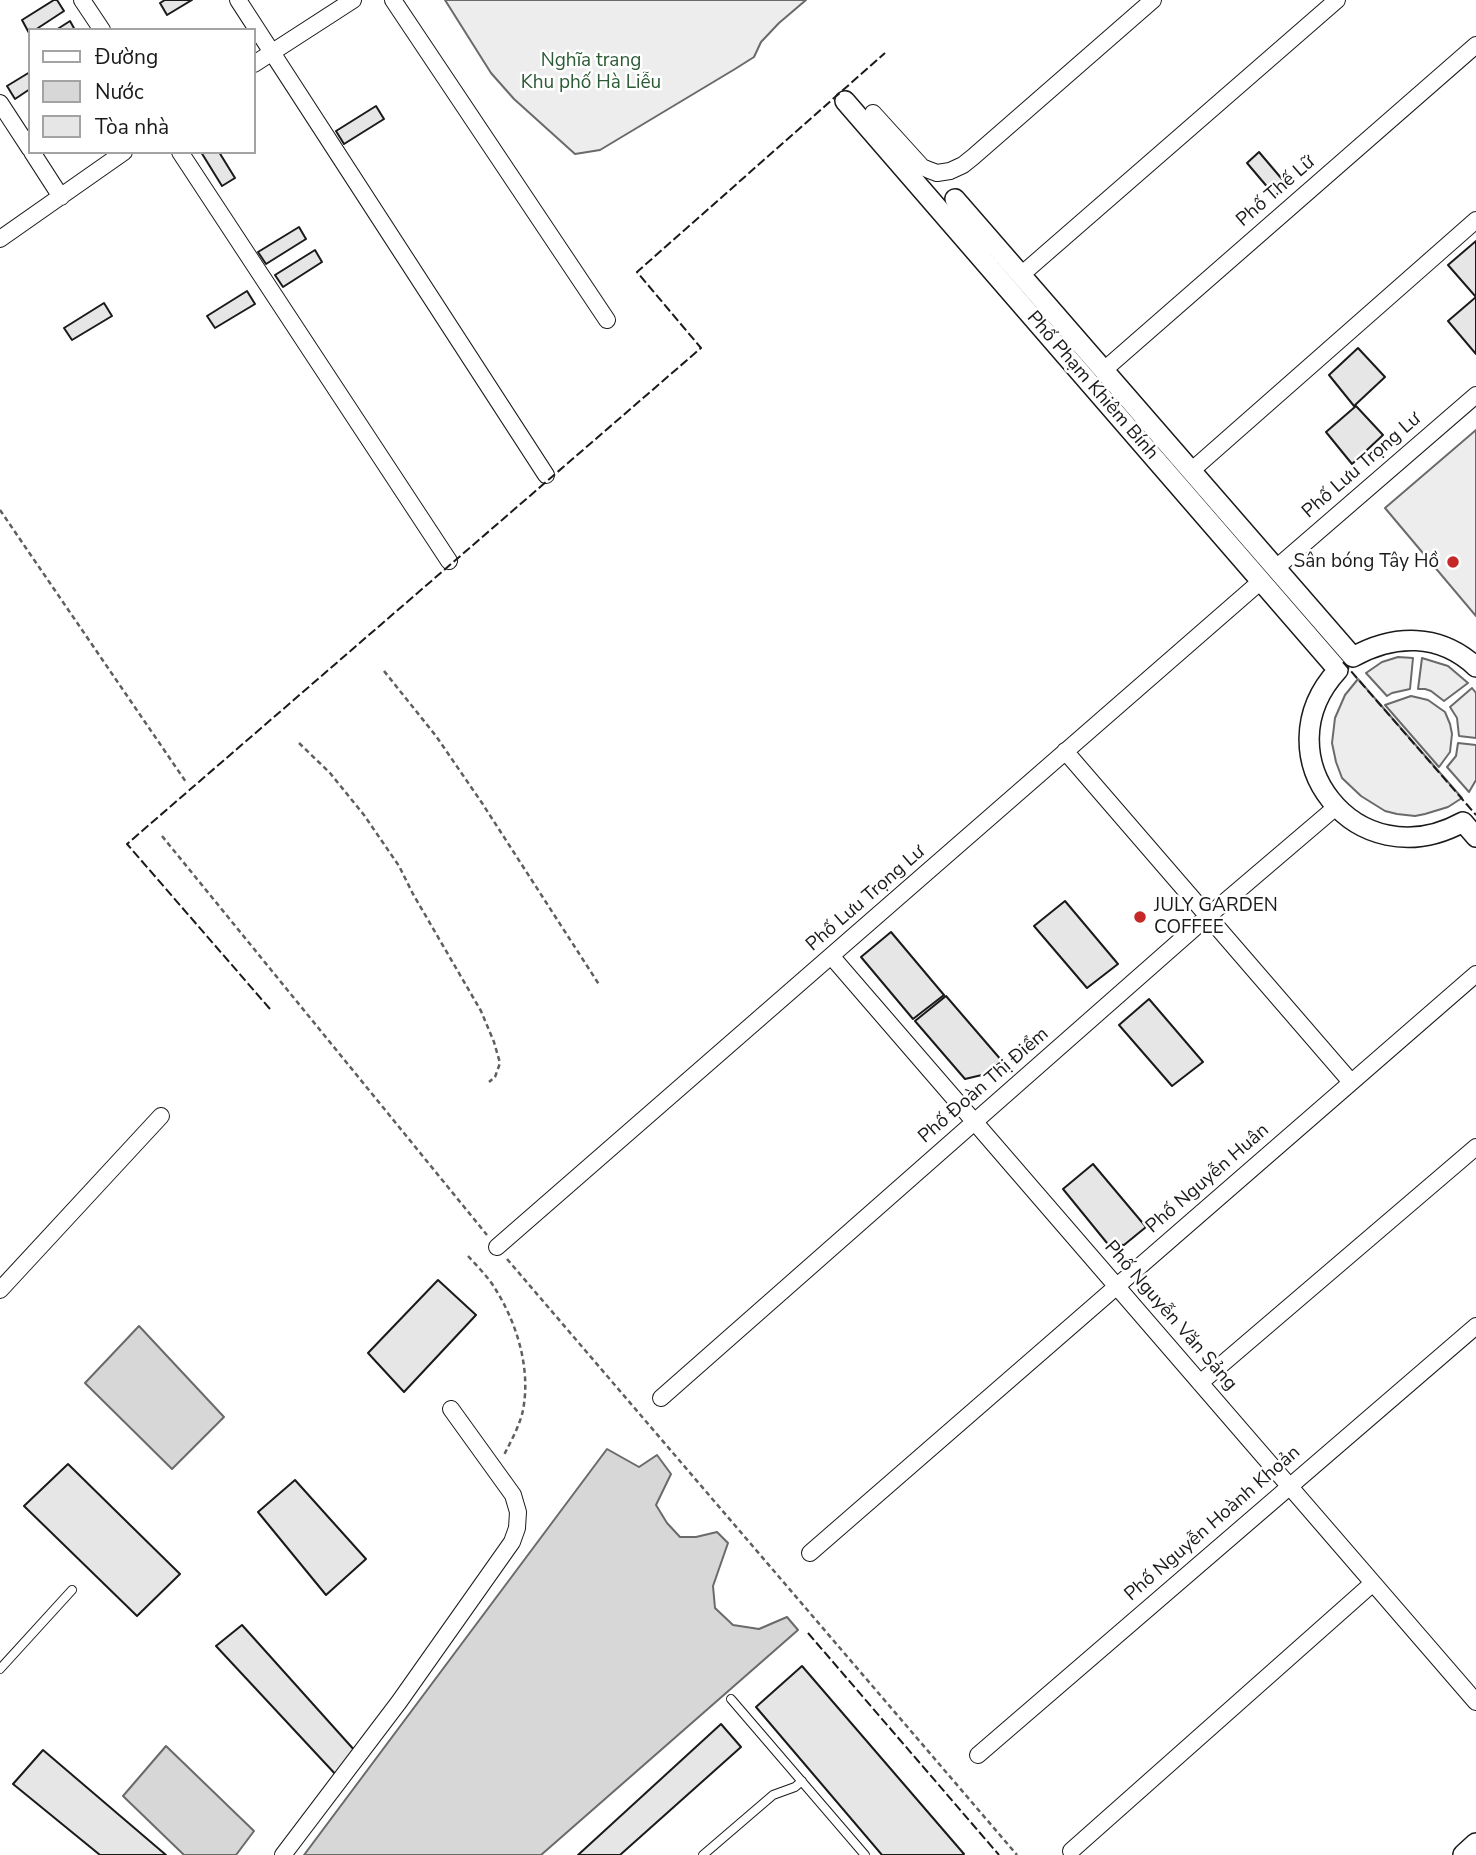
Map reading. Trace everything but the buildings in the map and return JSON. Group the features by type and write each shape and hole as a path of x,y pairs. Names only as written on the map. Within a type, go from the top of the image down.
{"main road":[{"path":"1464,1855 1476,1844"}],"street":[{"path":"82,0 101,28"},
{"path":"238,0 546,475"},
{"path":"256,63 353,0"},
{"path":"393,0 607,320"},
{"path":"873,113 922,167 937,173 950,171 973,157 1153,0"},
{"path":"1021,275 1337,0"},
{"name":"Phố Thế Lữ","path":"1104,370 1476,45"},
{"name":"Phố Phạm Khiêm Bính","path":"845,101 1268,575 1353,657 1381,644 1412,640 1443,646 1457,652 1476,667"},
{"path":"0,103 28,146"},
{"path":"33,154 61,197"},
{"path":"0,239 121,154"},
{"path":"181,154 449,561"},
{"name":"Phố Phạm Khiêm Bính","path":"955,199 1191,471 1338,670 1318,701 1313,714 1310,742 1314,770 1336,807"},
{"path":"1191,471 1476,220"},
{"name":"Phố Lưu Trọng Lư","path":"497,1247 1476,395"},
{"path":"1065,751 1351,1082"},
{"path":"1336,807 1360,826 1389,836 1420,838 1463,822 1476,837"},
{"name":"Phố Đoàn Thị Điểm","path":"661,1398 1207,917 1336,807"},
{"name":"Phố Nguyễn Văn Sảng","path":"832,957 1476,1702"},
{"name":"Phố Nguyễn Huân","path":"810,1553 1476,974"},
{"path":"0,1290 161,1116"},
{"path":"1200,1383 1476,1147"},
{"name":"Phố Nguyễn Hoành Khoản","path":"978,1755 1476,1326"},
{"path":"284,1855 399,1702 512,1542 517,1528 518,1512 513,1495 451,1409"},
{"path":"1071,1851 1373,1583"}],"lane":[{"path":"0,1668 72,1590"},
{"path":"731,1699 865,1855"},
{"path":"703,1855 773,1795 795,1787 802,1781"}],"path":[{"path":"0,510 186,782"},
{"path":"384,671 436,736 482,803 600,986"},
{"path":"299,743 338,783 399,866 419,906 481,1011 500,1063 495,1077 489,1082"},
{"path":"162,836 497,1247 1017,1855"},
{"path":"468,1256 495,1288 514,1324 522,1348 525,1382 523,1410 503,1456 494,1469"}],"shaded area":[{"name":"Nghĩa trang Khu phố Hà Liễu","path":"445,0 806,0 761,42 754,57 600,150 575,154 514,99 491,73"},
{"name":"Sân bóng Tây Hồ","path":"1476,430 1476,616 1385,508"},
{"path":"1398,657 1413,658 1410,689 1387,696 1366,673 1382,662"},
{"path":"1422,658 1448,666 1468,683 1444,701 1431,691 1418,689"},
{"path":"1358,679 1462,798 1448,807 1425,814 1397,814 1385,811 1361,796 1342,778 1332,743 1335,718 1345,695"},
{"path":"1472,688 1476,693 1476,738 1459,736 1457,718 1450,707"},
{"path":"1411,696 1428,700 1445,712 1450,724 1450,752 1439,767 1385,705"},
{"path":"1458,743 1476,745 1476,780 1469,792 1447,767 1456,756"}],"water":[{"path":"139,1326 224,1417 172,1469 85,1383"},
{"path":"607,1449 639,1467 657,1455 671,1474 656,1505 667,1523 680,1537 696,1537 717,1532 728,1543 713,1586 715,1608 733,1625 759,1629 787,1617 798,1630 541,1855 304,1855"},
{"path":"166,1746 254,1831 236,1855 184,1855 123,1796"}],"fence":[{"path":"270,1009 127,844 701,348 637,272 885,53"},
{"path":"1343,662 1476,815"},
{"path":"808,1633 999,1855"}],"place":[{"name":"Sân bóng Tây Hồ","path":"1453,562"},
{"name":"JULY GARDEN COFFEE","path":"1140,917"}]}
